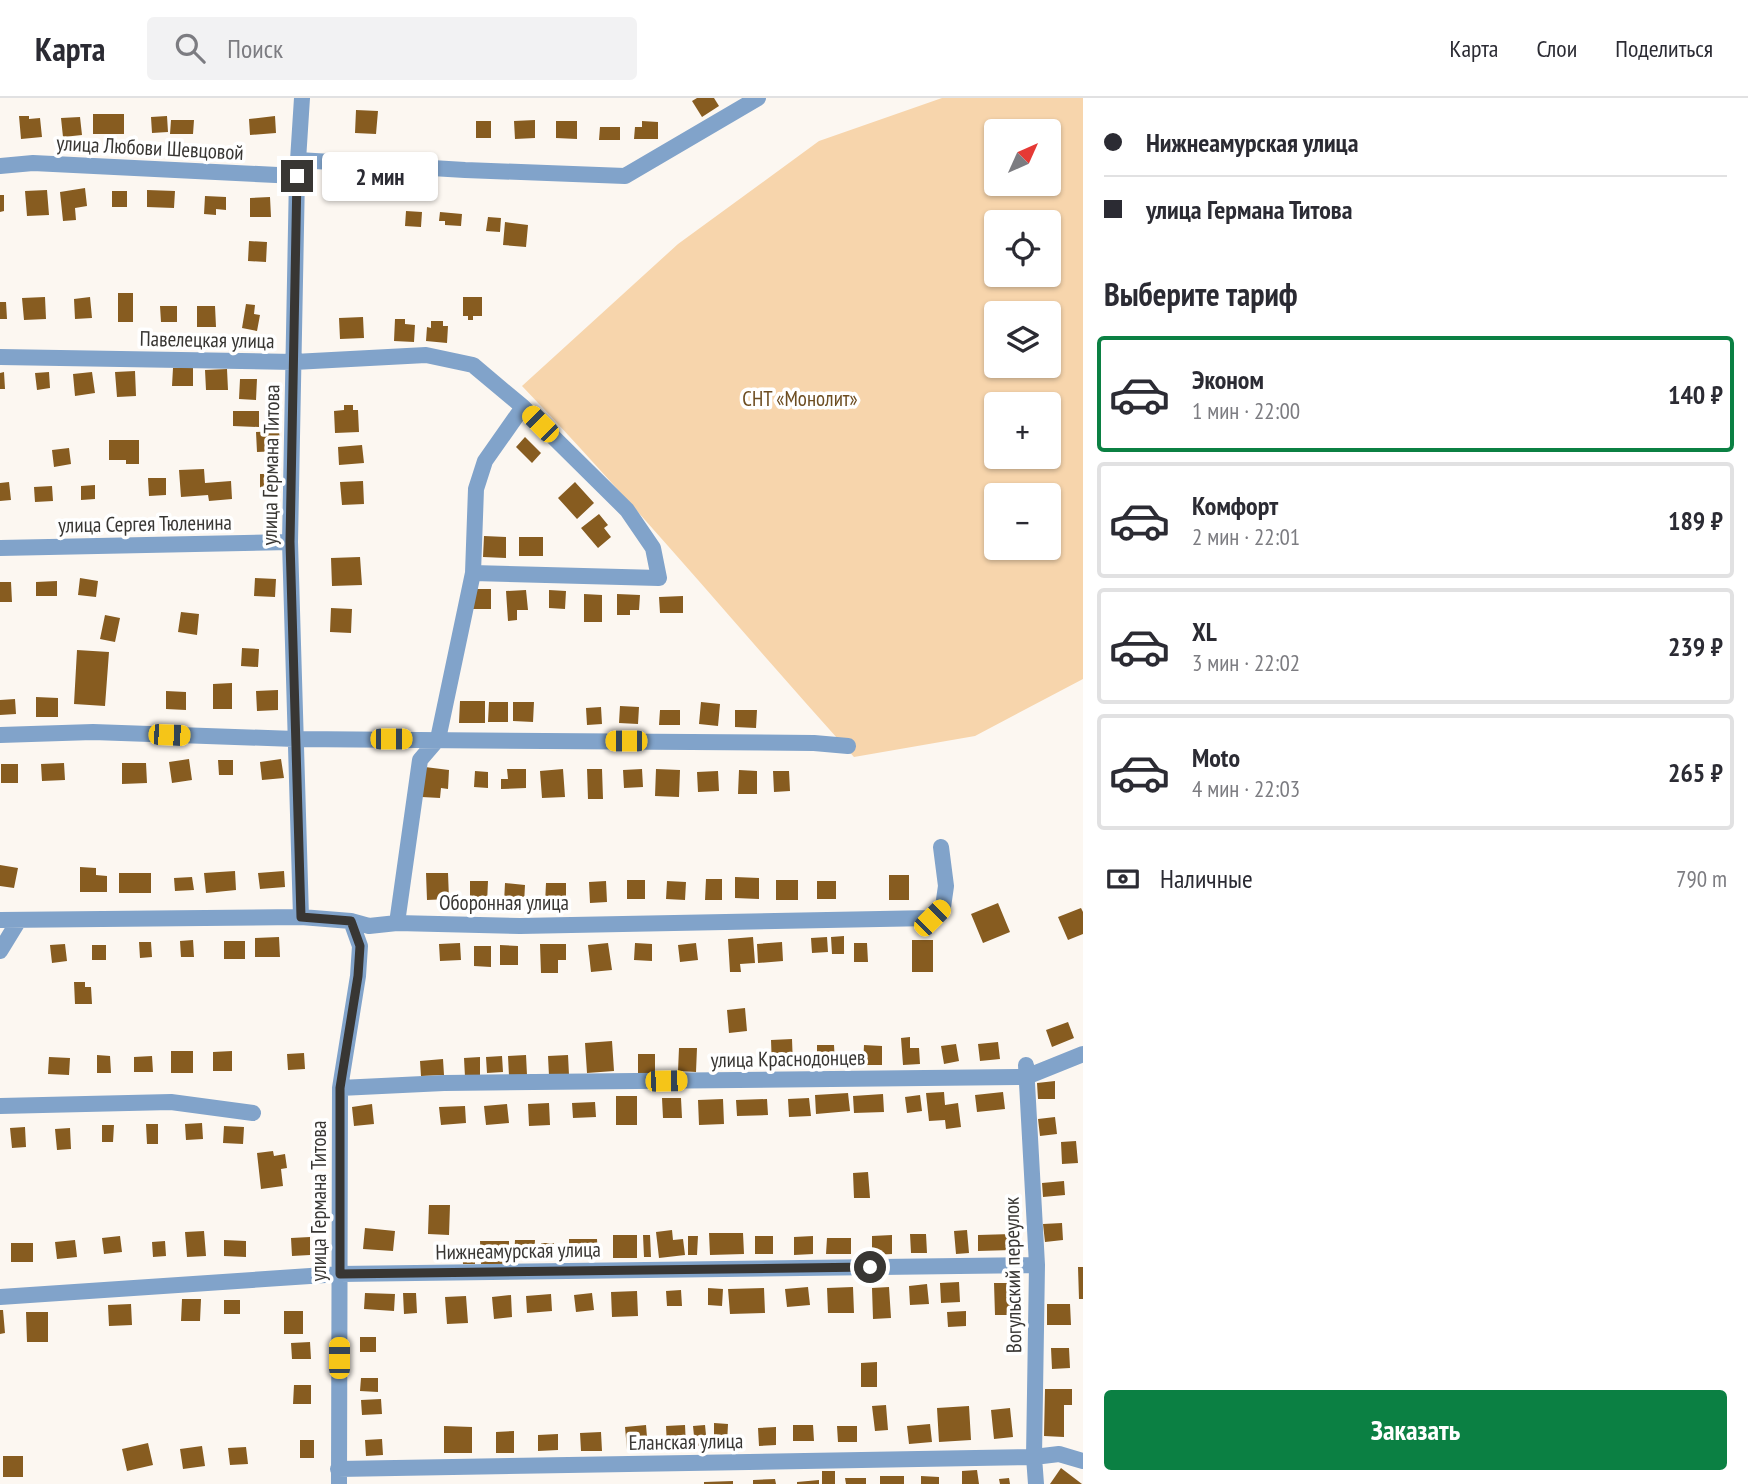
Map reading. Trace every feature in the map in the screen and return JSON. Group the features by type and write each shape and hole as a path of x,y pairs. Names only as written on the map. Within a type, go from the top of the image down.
{"street":[{"name":"улица Германа Титова","path":"301,917 290,542 298,168 302,98"},
{"name":"улица Любови Шевцовой","path":"0,166 33,163 465,170 625,176 758,98"},
{"name":"Павелецкая улица","path":"0,357 294,362 426,355 473,365 523,407 627,510 653,548 659,578 473,573"},
{"path":"397,923 420,760 439,739 473,573 476,489 485,461 523,407"},
{"name":"улица Сергея Тюленина","path":"0,548 290,542"},
{"path":"0,735 93,732 295,739 814,743 848,746"},
{"name":"Оборонная улица","path":"0,920 301,917 351,921 369,926 397,923 520,926 932,918 943,907 946,886 941,847"},
{"path":"0,951 19,920"},
{"name":"улица Германа Титова","path":"338,1476 340,1088 358,976 360,946 351,921"},
{"path":"1026,1071 1083,1054"},
{"name":"улица Краснодонцев","path":"340,1088 444,1083 1026,1071"},
{"name":"Вогульский переулок","path":"1026,1071 1037,1265 1034,1457 1036,1484"},
{"path":"0,1106 171,1102 254,1113"},
{"name":"Нижнеамурская улица","path":"0,1297 340,1274 1037,1265"},
{"name":"Еланская улица","path":"338,1476 1034,1457 1059,1454 1083,1461"}],"green space":[{"name":"СНТ «Монолит»","path":"942,98 1083,98 1083,679 975,736 854,757 522,386 678,244 819,141"}],"building":[{"path":"697,98 714,98 719,106 702,117 692,101"},
{"path":"356,110 378,111 376,134 355,133"},
{"path":"93,114 124,114 124,134 93,134"},
{"path":"19,116 40,118 42,137 21,139"},
{"path":"167,116 168,132 152,133 151,117"},
{"path":"275,116 276,133 250,135 249,119"},
{"path":"80,117 82,135 63,137 61,118"},
{"path":"171,120 194,120 193,134 170,134"},
{"path":"535,120 535,138 515,139 514,121"},
{"path":"476,121 491,121 491,138 476,138"},
{"path":"556,121 577,121 577,139 556,138"},
{"path":"642,121 658,122 658,139 634,139 635,127 642,127"},
{"path":"600,127 620,127 620,140 599,140"},
{"path":"85,188 87,206 75,208 76,220 63,221 60,192"},
{"path":"47,190 49,215 27,216 25,191"},
{"path":"147,190 175,191 174,208 147,207"},
{"path":"112,191 127,191 127,207 112,207"},
{"path":"0,195 4,195 4,211 0,212"},
{"path":"205,196 226,197 226,210 216,209 216,215 204,214"},
{"path":"270,197 271,217 250,217 250,198"},
{"path":"406,211 422,212 421,227 405,226"},
{"path":"440,212 462,214 461,226 445,225 445,221 439,221"},
{"path":"488,217 501,218 500,232 486,231"},
{"path":"505,222 528,225 526,247 503,245"},
{"path":"249,241 267,242 266,262 248,261"},
{"path":"118,293 133,293 133,322 118,322"},
{"path":"45,297 46,319 24,320 22,298"},
{"path":"90,297 92,318 75,319 74,299"},
{"path":"463,297 482,297 482,316 473,316 473,320 468,320 468,316 463,316"},
{"path":"0,302 6,302 7,319 0,319"},
{"path":"246,304 255,305 254,314 260,315 257,331 242,328"},
{"path":"160,306 177,306 177,322 161,322"},
{"path":"197,306 215,306 216,327 197,327"},
{"path":"363,317 364,338 340,339 339,318"},
{"path":"395,319 405,319 405,324 415,325 414,342 394,341"},
{"path":"431,321 443,321 443,326 448,326 447,343 426,341 427,327 431,328"},
{"path":"173,368 193,368 193,386 172,386"},
{"path":"227,369 228,390 206,390 205,370"},
{"path":"135,371 136,396 117,397 115,372"},
{"path":"4,372 5,389 0,389 0,373"},
{"path":"49,372 50,388 37,390 35,373"},
{"path":"92,372 95,393 75,396 73,374"},
{"path":"240,379 257,379 256,400 239,399"},
{"path":"344,405 353,405 353,410 358,410 359,432 335,433 334,411 344,410"},
{"path":"233,411 259,411 259,427 233,426"},
{"path":"279,431 281,451 257,452 256,432"},
{"path":"525,437 541,453 532,463 516,447"},
{"path":"109,440 139,440 139,464 126,464 126,460 109,460"},
{"path":"362,445 364,463 339,465 338,447"},
{"path":"69,448 71,464 54,467 52,450"},
{"path":"204,469 205,483 231,481 232,499 209,501 208,495 181,497 179,470"},
{"path":"260,474 279,474 279,494 260,495"},
{"path":"148,478 166,478 166,495 149,496"},
{"path":"363,481 364,504 342,505 340,482"},
{"path":"9,482 11,500 0,501 0,483"},
{"path":"575,482 594,503 577,519 558,498"},
{"path":"95,485 95,499 81,500 81,486"},
{"path":"52,486 53,501 35,502 34,487"},
{"path":"599,514 608,525 604,528 611,537 598,548 581,528"},
{"path":"484,536 506,537 506,558 483,557"},
{"path":"519,537 543,537 543,556 519,556"},
{"path":"360,557 362,585 332,586 331,558"},
{"path":"80,578 98,581 96,597 78,595"},
{"path":"255,578 276,579 275,597 254,596"},
{"path":"57,581 57,596 36,596 36,582"},
{"path":"0,582 11,582 12,602 0,602"},
{"path":"473,589 491,589 491,609 473,609"},
{"path":"526,590 528,610 517,610 517,620 508,621 506,591"},
{"path":"549,590 566,591 565,609 549,608"},
{"path":"584,594 602,595 602,622 584,622"},
{"path":"617,594 640,595 639,610 630,610 630,615 617,615"},
{"path":"683,596 683,613 660,613 659,597"},
{"path":"331,608 352,609 351,633 330,632"},
{"path":"181,612 199,614 197,635 178,632"},
{"path":"105,615 120,618 115,642 100,639"},
{"path":"242,648 259,649 258,667 241,666"},
{"path":"77,650 109,652 105,706 74,704"},
{"path":"232,683 232,709 213,709 213,684"},
{"path":"278,690 278,710 257,711 256,691"},
{"path":"166,691 186,692 186,710 166,709"},
{"path":"36,697 58,698 58,717 36,717"},
{"path":"15,699 16,714 0,715 0,700"},
{"path":"460,701 485,701 485,723 459,723"},
{"path":"489,702 508,702 508,722 488,722"},
{"path":"513,702 534,702 533,722 513,721"},
{"path":"701,702 720,704 718,726 699,724"},
{"path":"620,706 639,707 638,724 619,723"},
{"path":"601,707 602,724 587,725 586,708"},
{"path":"660,710 680,710 680,725 659,725"},
{"path":"735,710 757,710 756,728 735,727"},
{"path":"189,759 192,780 172,783 169,762"},
{"path":"281,759 284,778 262,780 260,762"},
{"path":"218,760 233,760 233,775 219,775"},
{"path":"64,763 65,780 42,781 41,764"},
{"path":"122,763 146,763 147,783 122,784"},
{"path":"1,764 18,764 18,783 1,783"},
{"path":"425,767 449,770 448,789 441,788 440,798 422,797"},
{"path":"507,769 526,769 526,788 501,789 501,779 508,779"},
{"path":"563,769 565,797 542,798 540,771"},
{"path":"587,769 602,769 603,799 588,799"},
{"path":"642,769 643,787 624,788 623,770"},
{"path":"656,769 680,770 679,797 655,796"},
{"path":"739,770 757,771 757,794 738,794"},
{"path":"475,771 488,772 488,788 474,787"},
{"path":"718,771 719,791 698,792 697,772"},
{"path":"773,771 789,771 790,791 774,792"},
{"path":"0,865 18,868 14,888 0,886"},
{"path":"80,867 96,868 96,875 107,876 107,892 80,892"},
{"path":"235,871 236,890 206,893 204,873"},
{"path":"284,871 285,887 260,889 258,873"},
{"path":"119,873 151,873 151,893 119,893"},
{"path":"426,873 448,873 449,899 427,900"},
{"path":"889,875 909,875 909,900 889,900"},
{"path":"192,877 194,890 175,891 174,878"},
{"path":"735,877 759,878 759,899 735,898"},
{"path":"706,879 722,879 722,900 705,900"},
{"path":"627,880 645,880 645,899 627,899"},
{"path":"776,880 798,880 798,900 776,900"},
{"path":"470,881 488,881 487,903 470,902"},
{"path":"606,881 607,902 590,903 589,882"},
{"path":"667,881 686,882 685,900 666,899"},
{"path":"817,881 836,881 836,899 817,899"},
{"path":"505,883 525,885 524,904 504,903"},
{"path":"546,883 566,883 566,904 545,904"},
{"path":"998,903 1010,932 983,943 971,914"},
{"path":"1081,908 1083,934 1068,940 1058,917"},
{"path":"844,936 844,954 832,954 831,937"},
{"path":"279,937 280,957 255,957 255,938"},
{"path":"753,937 755,963 740,964 741,972 730,972 728,939"},
{"path":"827,937 828,952 812,953 811,938"},
{"path":"193,940 194,957 181,957 180,941"},
{"path":"912,940 933,940 933,972 912,972"},
{"path":"224,941 245,941 245,959 224,959"},
{"path":"139,942 151,942 152,957 140,958"},
{"path":"782,942 783,961 758,963 757,944"},
{"path":"460,943 461,960 440,961 439,944"},
{"path":"608,943 612,970 591,972 588,945"},
{"path":"635,943 652,944 652,961 634,960"},
{"path":"696,943 698,960 680,962 678,945"},
{"path":"854,943 867,943 868,962 854,962"},
{"path":"65,944 67,961 52,963 50,945"},
{"path":"540,944 566,944 566,960 558,960 558,973 541,973"},
{"path":"92,945 106,945 106,960 92,960"},
{"path":"500,945 518,946 518,965 500,965"},
{"path":"474,946 491,946 491,967 474,966"},
{"path":"74,982 85,982 85,987 91,987 92,1004 75,1004"},
{"path":"745,1008 747,1031 729,1033 727,1010"},
{"path":"1068,1022 1074,1038 1052,1047 1046,1030"},
{"path":"910,1037 910,1048 919,1048 920,1064 903,1065 901,1038"},
{"path":"792,1039 793,1066 772,1067 771,1040"},
{"path":"612,1041 614,1071 587,1073 585,1043"},
{"path":"998,1042 1000,1059 980,1061 978,1044"},
{"path":"956,1044 959,1061 944,1064 941,1046"},
{"path":"817,1045 834,1045 835,1064 803,1066 803,1054 817,1053"},
{"path":"864,1045 882,1046 882,1065 863,1065"},
{"path":"679,1048 697,1048 696,1072 678,1071"},
{"path":"171,1051 193,1051 193,1073 171,1073"},
{"path":"232,1051 232,1071 213,1071 213,1052"},
{"path":"304,1053 305,1069 288,1070 287,1054"},
{"path":"638,1054 655,1054 655,1074 638,1074"},
{"path":"97,1055 110,1056 111,1073 97,1073"},
{"path":"526,1055 527,1075 509,1076 508,1056"},
{"path":"568,1055 569,1075 549,1076 548,1056"},
{"path":"152,1056 153,1072 134,1072 134,1057"},
{"path":"502,1056 503,1072 487,1073 486,1057"},
{"path":"49,1057 70,1058 69,1075 48,1074"},
{"path":"480,1057 480,1076 465,1077 464,1058"},
{"path":"443,1059 444,1075 421,1076 420,1061"},
{"path":"1055,1081 1055,1099 1038,1099 1037,1083"},
{"path":"944,1092 945,1105 958,1103 961,1127 946,1129 945,1120 929,1121 926,1093"},
{"path":"1003,1092 1005,1109 977,1112 975,1095"},
{"path":"848,1093 850,1111 816,1114 815,1095"},
{"path":"883,1094 884,1112 854,1113 853,1096"},
{"path":"920,1095 922,1111 907,1113 905,1097"},
{"path":"616,1096 637,1096 637,1125 616,1125"},
{"path":"662,1098 681,1098 682,1118 663,1118"},
{"path":"809,1098 811,1116 789,1117 788,1099"},
{"path":"723,1099 724,1124 699,1125 698,1100"},
{"path":"767,1099 768,1115 737,1116 736,1100"},
{"path":"595,1102 596,1117 573,1118 572,1103"},
{"path":"549,1103 550,1125 529,1126 528,1104"},
{"path":"372,1104 374,1124 354,1126 352,1107"},
{"path":"507,1104 509,1123 486,1125 484,1106"},
{"path":"465,1106 466,1123 441,1125 439,1107"},
{"path":"1055,1117 1057,1134 1040,1136 1038,1119"},
{"path":"202,1123 203,1139 186,1140 185,1124"},
{"path":"146,1124 158,1124 158,1144 147,1144"},
{"path":"102,1125 114,1125 113,1142 102,1142"},
{"path":"224,1126 244,1127 243,1144 223,1143"},
{"path":"25,1127 26,1147 12,1148 10,1128"},
{"path":"70,1128 71,1149 57,1150 55,1129"},
{"path":"1076,1141 1078,1163 1062,1164 1061,1142"},
{"path":"273,1151 274,1156 285,1154 287,1168 281,1169 283,1186 261,1189 257,1153"},
{"path":"868,1172 870,1198 854,1198 853,1173"},
{"path":"1064,1181 1065,1195 1043,1197 1042,1183"},
{"path":"429,1205 450,1205 449,1235 428,1234"},
{"path":"1062,1223 1063,1240 1045,1242 1043,1224"},
{"path":"365,1228 395,1231 393,1251 363,1249"},
{"path":"672,1230 673,1240 683,1239 685,1255 659,1258 656,1232"},
{"path":"967,1230 969,1253 956,1254 954,1231"},
{"path":"204,1231 206,1256 187,1257 185,1232"},
{"path":"709,1233 743,1233 744,1254 710,1255"},
{"path":"910,1234 926,1234 927,1253 911,1253"},
{"path":"1012,1234 1012,1250 978,1251 978,1235"},
{"path":"613,1235 637,1235 637,1258 613,1258"},
{"path":"643,1235 650,1235 651,1257 644,1257"},
{"path":"892,1235 892,1254 872,1255 872,1236"},
{"path":"120,1236 122,1252 104,1254 102,1238"},
{"path":"688,1236 698,1236 697,1255 688,1255"},
{"path":"755,1236 773,1236 773,1254 755,1254"},
{"path":"813,1236 813,1254 794,1255 794,1237"},
{"path":"310,1237 310,1255 292,1256 291,1238"},
{"path":"827,1238 851,1238 851,1254 826,1254"},
{"path":"569,1239 597,1239 598,1259 569,1259"},
{"path":"75,1240 77,1257 57,1259 55,1242"},
{"path":"224,1240 246,1241 246,1257 224,1256"},
{"path":"515,1240 535,1240 534,1260 514,1259"},
{"path":"165,1241 166,1256 153,1257 152,1242"},
{"path":"480,1241 509,1241 509,1264 481,1264"},
{"path":"11,1243 33,1243 33,1262 11,1262"},
{"path":"541,1243 554,1243 554,1259 541,1260"},
{"path":"474,1246 475,1264 463,1264 462,1247"},
{"path":"1078,1267 1083,1267 1083,1299 1079,1299"},
{"path":"959,1282 960,1302 941,1303 940,1283"},
{"path":"994,1283 1012,1283 1013,1315 995,1315"},
{"path":"927,1284 929,1304 910,1305 909,1286"},
{"path":"808,1287 810,1305 787,1307 785,1289"},
{"path":"853,1287 854,1313 828,1313 827,1288"},
{"path":"889,1287 891,1318 873,1319 872,1288"},
{"path":"708,1288 723,1289 722,1306 708,1305"},
{"path":"764,1288 765,1313 730,1314 728,1289"},
{"path":"681,1290 682,1306 667,1306 666,1291"},
{"path":"637,1291 638,1316 612,1317 611,1292"},
{"path":"365,1293 395,1294 394,1311 364,1309"},
{"path":"403,1293 416,1293 417,1313 404,1314"},
{"path":"592,1293 594,1310 576,1312 574,1295"},
{"path":"551,1294 552,1311 527,1313 526,1296"},
{"path":"511,1295 512,1317 494,1319 492,1297"},
{"path":"466,1296 468,1323 447,1324 445,1297"},
{"path":"182,1299 201,1299 200,1321 181,1321"},
{"path":"224,1300 240,1300 240,1314 224,1314"},
{"path":"131,1304 132,1325 109,1326 108,1305"},
{"path":"1047,1304 1070,1304 1071,1325 1047,1325"},
{"path":"0,1310 3,1310 5,1333 0,1334"},
{"path":"284,1311 303,1311 303,1334 284,1334"},
{"path":"966,1311 966,1326 948,1327 947,1312"},
{"path":"26,1312 48,1312 48,1342 27,1342"},
{"path":"360,1337 376,1337 376,1352 360,1352"},
{"path":"310,1342 311,1359 292,1359 291,1343"},
{"path":"1051,1348 1069,1348 1070,1368 1052,1369"},
{"path":"877,1362 877,1387 861,1387 861,1363"},
{"path":"361,1378 378,1378 378,1392 360,1391"},
{"path":"294,1385 311,1385 311,1404 293,1404"},
{"path":"1045,1389 1072,1389 1072,1405 1064,1405 1064,1437 1044,1436"},
{"path":"381,1399 382,1414 362,1415 361,1400"},
{"path":"886,1405 888,1430 875,1431 872,1406"},
{"path":"969,1406 971,1440 939,1442 937,1408"},
{"path":"1010,1408 1013,1437 994,1439 991,1410"},
{"path":"714,1423 728,1424 727,1444 714,1444"},
{"path":"930,1424 932,1442 909,1444 907,1426"},
{"path":"646,1425 648,1449 627,1450 625,1427"},
{"path":"685,1425 686,1447 667,1447 666,1426"},
{"path":"705,1425 707,1445 695,1446 693,1426"},
{"path":"793,1425 813,1425 814,1441 793,1441"},
{"path":"444,1426 472,1427 472,1453 444,1453"},
{"path":"837,1426 857,1426 857,1442 838,1442"},
{"path":"776,1427 776,1445 759,1446 758,1428"},
{"path":"514,1431 514,1453 496,1453 496,1432"},
{"path":"601,1432 602,1451 581,1451 580,1433"},
{"path":"558,1434 558,1450 538,1451 538,1435"},
{"path":"382,1439 383,1455 366,1456 365,1440"},
{"path":"300,1440 314,1440 314,1458 300,1458"},
{"path":"148,1443 153,1465 127,1471 122,1449"},
{"path":"202,1446 205,1466 183,1469 180,1449"},
{"path":"246,1447 248,1464 230,1465 228,1448"},
{"path":"3,1456 23,1456 23,1477 3,1477"},
{"path":"1061,1468 1082,1484 1050,1484"},
{"path":"977,1470 979,1484 962,1484 962,1471"},
{"path":"822,1471 835,1471 835,1484 822,1484"},
{"path":"880,1476 904,1476 904,1484 880,1484"},
{"path":"921,1476 939,1477 939,1484 921,1484"},
{"path":"845,1478 866,1478 866,1484 846,1484"},
{"path":"1009,1478 1010,1484 1000,1484 999,1479"},
{"path":"775,1479 776,1484 753,1484 753,1480"},
{"path":"819,1480 819,1484 797,1484 797,1482"},
{"path":"733,1481 733,1484 704,1484 704,1482"}],"route":[{"path":"297,176 290,542 301,917 351,921 360,946 358,976 340,1088 340,1274 870,1267"}]}
